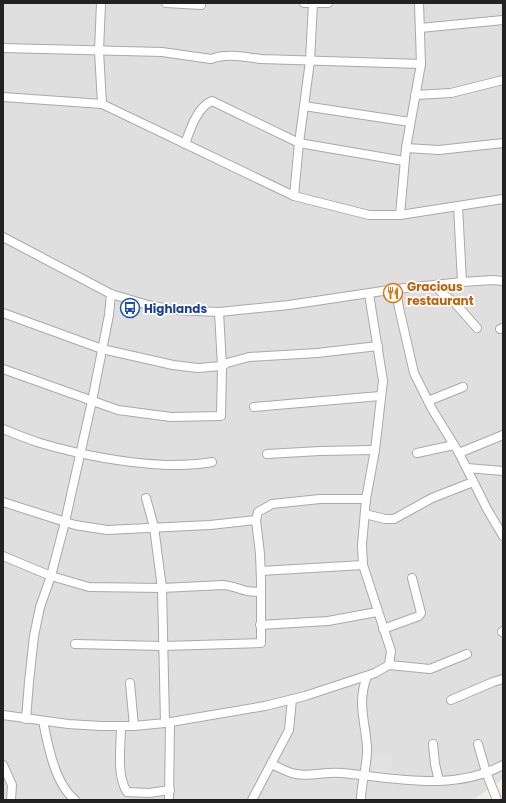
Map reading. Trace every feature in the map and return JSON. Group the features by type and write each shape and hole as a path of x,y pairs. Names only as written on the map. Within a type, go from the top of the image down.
{"street":[{"path":"101,3 99,51 102,104"},
{"path":"166,3 202,5"},
{"path":"304,3 328,3"},
{"path":"294,196 310,61 313,3"},
{"path":"400,215 404,161 421,64 419,3"},
{"path":"420,28 503,20"},
{"path":"3,48 162,52 211,59 218,56 234,55 261,60 421,64"},
{"path":"415,95 451,93 503,80"},
{"path":"3,97 102,104 294,196 369,215 400,215 503,199"},
{"path":"186,144 190,131 202,107 206,103 212,101 299,144 404,161"},
{"path":"304,106 410,122"},
{"path":"406,148 439,150 503,143"},
{"path":"458,206 462,282"},
{"path":"3,237 111,294 148,305 175,310 219,312 289,305 396,289 462,282 493,280 503,281"},
{"path":"435,285 443,294 455,303 477,328"},
{"path":"396,289 414,373 503,536"},
{"path":"26,719 34,636 40,607 65,522 92,401 111,294"},
{"path":"369,294 383,381 380,396 375,450 366,499 362,545 363,565 390,651 389,665"},
{"path":"3,369 118,410 171,417 221,416 222,366 219,312"},
{"path":"3,314 102,349 173,365 198,368 222,366 227,363 249,357 317,353 378,346"},
{"path":"428,401 463,387"},
{"path":"254,407 380,396"},
{"path":"3,429 39,443 80,454 146,464 178,465 204,464 212,462"},
{"path":"458,453 503,434"},
{"path":"418,453 454,445"},
{"path":"267,454 375,450"},
{"path":"466,468 503,471"},
{"path":"365,514 385,520 394,519 432,498 473,482"},
{"path":"146,498 154,527 162,588 163,646 170,790 169,800"},
{"path":"75,644 163,646 261,643 261,571 256,520 258,512 272,504 320,499 366,499"},
{"path":"3,502 76,525 107,530 256,520"},
{"path":"3,556 50,576 89,587 162,588 223,585 232,586 248,592 261,591"},
{"path":"261,571 363,565"},
{"path":"383,629 420,616 421,613 412,578"},
{"path":"260,625 328,621 378,612"},
{"path":"3,715 43,721 100,726 134,726 167,723 238,712 305,696 367,676 382,670 389,665 430,669 467,654"},
{"path":"361,800 367,748 361,700 362,687 367,676"},
{"path":"451,700 503,679"},
{"path":"130,683 134,726"},
{"path":"252,800 289,730 292,699"},
{"path":"43,721 48,747 56,769 72,799"},
{"path":"121,726 121,776 122,784 127,792 149,793 170,790"},
{"path":"433,744 439,781"},
{"path":"478,744 486,772 497,800"},
{"path":"271,764 295,774 310,775 328,772 390,780 439,781 461,780 503,765"},
{"path":"4,771 12,785 11,800"}],"shaded area":[{"path":"3,3 503,3 503,779 473,800 3,800"},
{"path":"368,753 392,755 390,774 370,772 371,766 367,765"}],"place":[{"name":"Gracious restaurant","path":"393,293"},
{"name":"Highlands","path":"130,308"}]}
